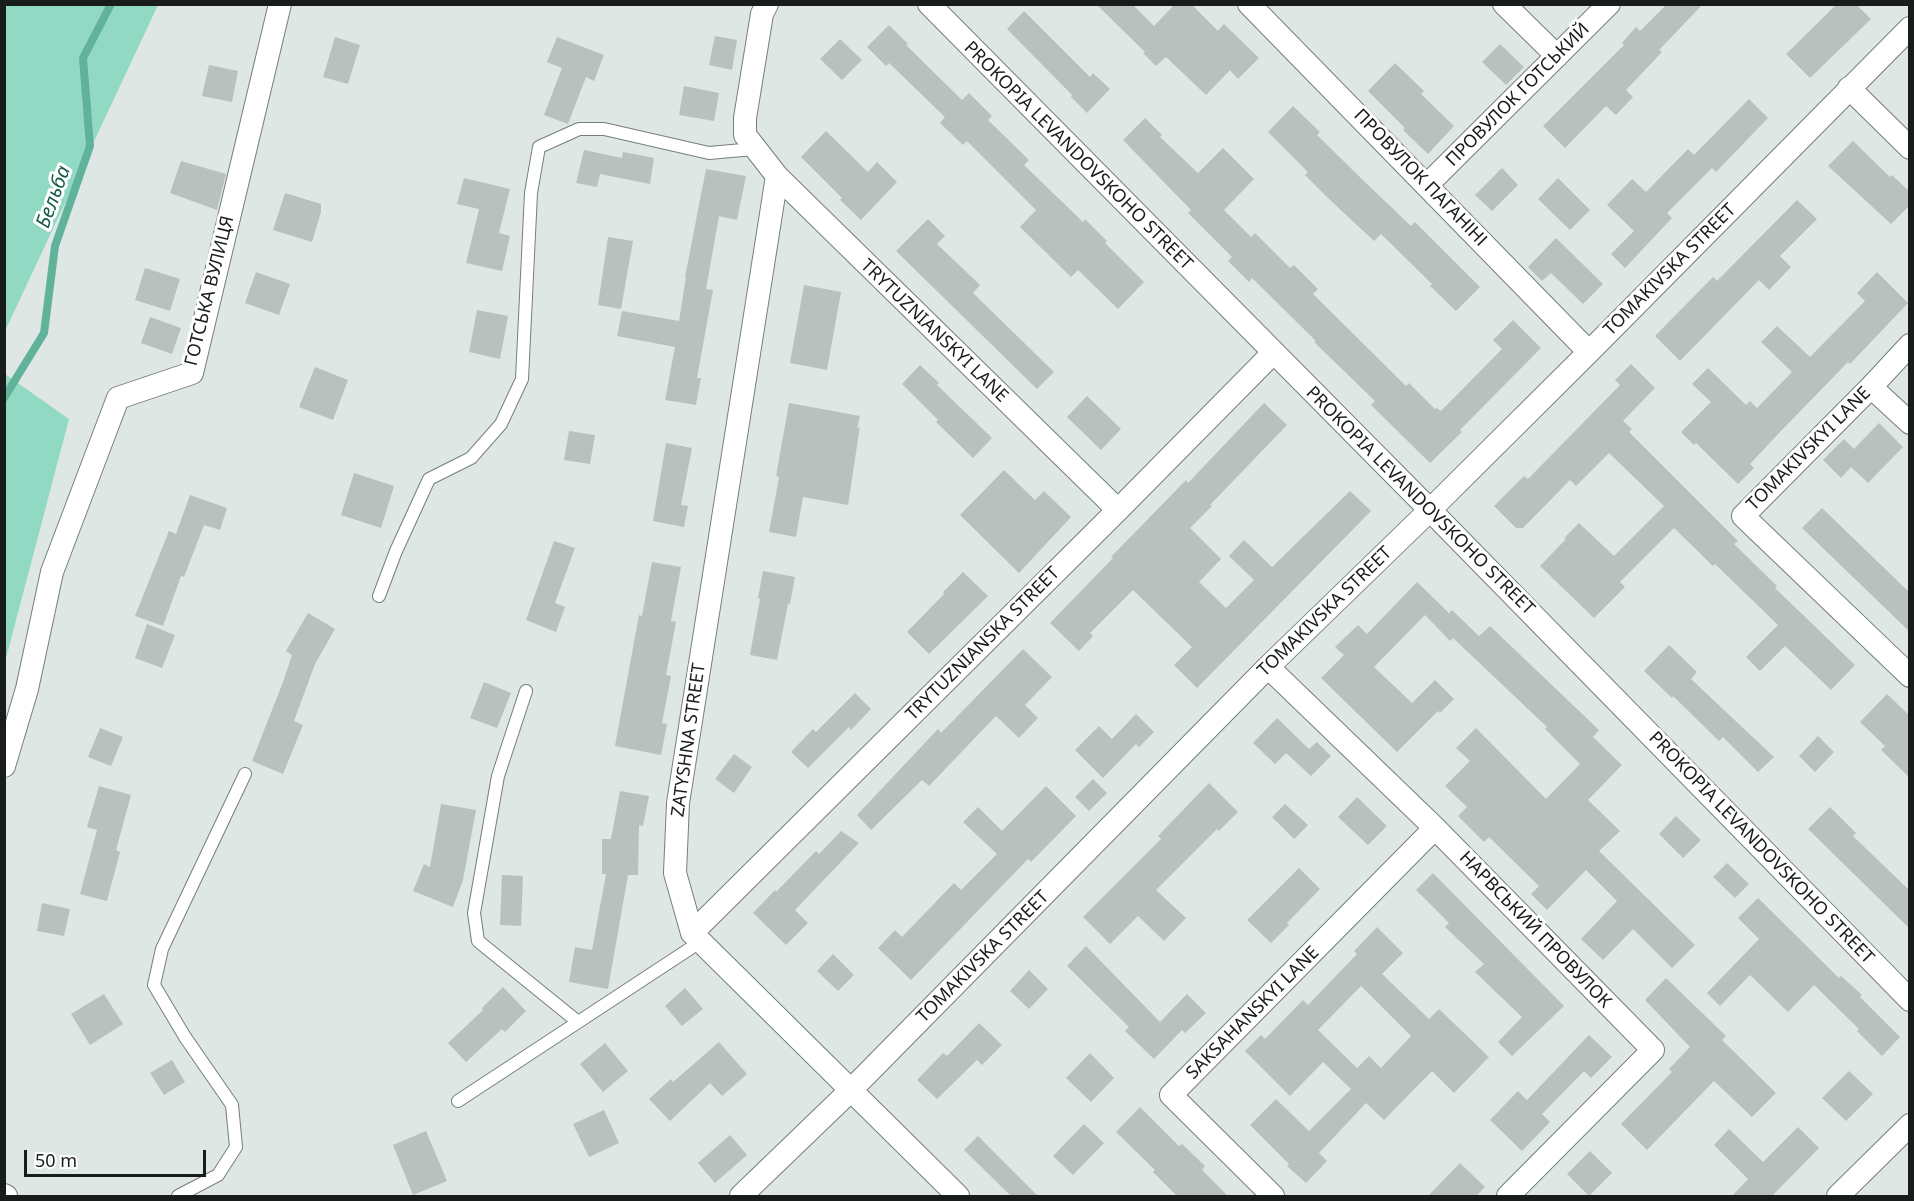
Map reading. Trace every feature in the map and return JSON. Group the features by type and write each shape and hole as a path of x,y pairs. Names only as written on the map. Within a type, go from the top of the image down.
{"street":[{"name":"ГОТСЬКА ВУЛИЦЯ","path":"4,766 27,689 52,572 118,398 192,373 280,4"},
{"path":"754,149 745,135 745,118 762,14 767,4"},
{"name":"PROKOPIA LEVANDOVSKOHO STREET","path":"929,4 1430,510 1910,1000"},
{"name":"ПРОВУЛОК ПАГАНІНІ","path":"1249,4 1589,352"},
{"path":"1504,4 1557,56"},
{"name":"ПРОВУЛОК ГОТСЬКИЙ","path":"1427,185 1609,4"},
{"name":"TOMAKIVSKA STREET","path":"741,1197 850,1091 1268,667 1589,352 1910,28"},
{"path":"1849,88 1910,148"},
{"name":"TRYTUZNIANSKYI LANE","path":"754,149 777,176 1118,510"},
{"name":"ZATYSHNA STREET","path":"777,176 678,803 675,873 696,937 958,1197"},
{"name":"TOMAKIVSKYI LANE","path":"1910,345 1743,516 1910,676"},
{"name":"TRYTUZNIANSKA STREET","path":"696,937 1273,353"},
{"path":"1871,387 1910,423"},
{"name":"НАРВСЬКИЙ ПРОВУЛОК","path":"1268,667 1435,828 1653,1050 1508,1197"},
{"name":"SAKSAHANSKYI LANE","path":"1273,1197 1171,1095 1435,828"},
{"path":"1838,1197 1910,1125"}],"lane":[{"path":"378,596 429,479 471,458 501,424 522,379 531,193 539,147 579,129 604,129 709,153 754,149"},
{"path":"526,691 498,776 474,913 478,941 578,1022"},
{"path":"178,1197 218,1175 236,1147 232,1106 185,1037 154,985 162,948 245,774"},
{"path":"458,1101 578,1022 696,937"}],"green space":[{"path":"4,5 158,5 5,331"},
{"path":"5,374 69,419 5,662"}],"building":[{"path":"1096,4 1132,4 1154,26 1175,4 1191,4 1218,31 1224,24 1259,58 1238,79 1230,70 1206,95 1166,57 1156,66 1143,53 1145,52"},
{"path":"1667,4 1703,4 1659,50 1662,52 1626,90 1633,97 1616,115 1606,106 1565,148 1543,126 1624,45 1622,43 1636,27 1640,31"},
{"path":"1837,4 1856,4 1871,19 1810,78 1786,54"},
{"path":"1024,11 1090,77 1093,73 1110,89 1087,113 1007,29"},
{"path":"889,25 962,100 969,93 992,116 988,120 1029,160 1024,165 1083,222 1085,219 1107,241 1105,243 1144,282 1118,309 1078,270 1071,277 1020,227 1036,210 967,141 963,145 940,123 945,117 889,63 886,66 867,47"},
{"path":"715,36 737,40 732,70 709,65"},
{"path":"335,37 360,45 348,84 323,77"},
{"path":"557,37 604,55 594,81 586,77 568,124 544,115 562,68 547,62"},
{"path":"840,39 862,60 842,80 820,59"},
{"path":"1500,44 1524,67 1506,85 1482,62"},
{"path":"1395,63 1424,91 1421,94 1454,126 1428,154 1368,91"},
{"path":"209,65 238,71 232,102 202,96"},
{"path":"684,86 719,93 714,121 679,115"},
{"path":"1749,99 1768,118 1716,172 1712,168 1667,213 1672,218 1625,268 1611,254 1634,231 1607,205 1632,179 1646,192 1688,149 1694,155"},
{"path":"1293,106 1320,132 1317,135 1368,185 1411,226 1415,222 1480,287 1456,311 1381,234 1374,241 1328,198 1305,175 1308,172 1268,132"},
{"path":"1145,118 1162,135 1160,137 1198,173 1223,148 1254,179 1224,210 1251,237 1255,233 1290,268 1294,265 1318,289 1313,294 1406,386 1409,383 1435,409 1441,411 1502,349 1493,340 1513,320 1541,348 1430,463 1371,405 1375,401 1314,342 1316,341 1252,278 1249,282 1228,261 1232,257 1188,213 1191,210 1123,140"},
{"path":"826,131 868,172 877,162 897,182 861,220 801,157"},
{"path":"1853,141 1890,177 1892,175 1910,192 1910,205 1891,224 1828,166"},
{"path":"584,150 622,158 623,152 654,158 650,184 600,174 597,187 576,183"},
{"path":"181,161 226,174 217,210 170,193"},
{"path":"1502,168 1518,185 1492,211 1475,195"},
{"path":"706,169 746,176 737,220 719,216 706,289 713,290 697,378 701,378 696,405 665,400 675,347 617,336 622,311 679,321"},
{"path":"464,178 510,189 499,233 510,236 502,271 466,263 479,209 457,204"},
{"path":"1558,178 1590,210 1570,230 1538,199"},
{"path":"285,193 321,204 321,212 312,242 273,230"},
{"path":"1797,200 1817,219 1780,256 1791,267 1769,290 1759,280 1680,361 1655,336 1713,277 1717,281"},
{"path":"928,219 945,236 937,244 980,285 973,293 1054,372 1037,389 896,251"},
{"path":"608,237 633,241 621,309 598,305"},
{"path":"1556,238 1603,284 1583,304 1551,273 1542,281 1528,267"},
{"path":"145,268 180,279 170,311 135,300"},
{"path":"256,272 290,284 279,315 245,303"},
{"path":"1877,272 1908,303 1780,432 1750,464 1754,468 1738,484 1696,443 1694,445 1681,432 1711,402 1692,384 1708,368 1746,405 1750,401 1757,408 1792,372 1761,342 1777,326 1810,357 1865,301 1857,293"},
{"path":"804,285 841,292 827,370 790,363"},
{"path":"477,310 508,316 500,359 469,352"},
{"path":"150,317 181,328 172,354 141,343"},
{"path":"1631,364 1655,388 1623,421 1632,429 1629,432 1738,541 1734,544 1777,586 1775,588 1855,665 1831,690 1785,646 1760,671 1746,657 1778,625 1674,528 1620,582 1625,587 1594,618 1540,566 1579,523 1614,556 1664,506 1609,453 1576,486 1570,480 1523,528 1516,528 1494,506 1524,476 1528,479 1620,385 1615,380"},
{"path":"920,365 939,383 937,385 992,438 973,458 902,384"},
{"path":"315,367 348,380 333,420 299,407"},
{"path":"1087,396 1121,429 1101,450 1067,417"},
{"path":"789,403 860,416 848,505 803,497 796,537 769,532"},
{"path":"1264,403 1287,425 1190,528 1221,559 1199,582 1226,608 1254,580 1229,556 1244,540 1272,567 1350,491 1371,511 1197,688 1174,665 1192,647 1133,590 1090,633 1093,636 1079,651 1050,623 1113,558 1111,557 1186,480 1188,483"},
{"path":"1879,423 1903,447 1868,483 1851,467 1841,478 1823,460 1844,439 1854,449"},
{"path":"569,431 595,435 590,464 564,460"},
{"path":"666,443 692,448 681,505 688,506 684,527 653,521"},
{"path":"1004,470 1035,500 1044,491 1071,517 1019,573 960,515"},
{"path":"354,473 394,486 381,528 341,515"},
{"path":"190,495 227,508 220,530 204,525 184,577 181,576 163,626 135,616 169,531 176,534"},
{"path":"1822,508 1910,593 1910,632 1802,528"},
{"path":"554,541 575,548 555,603 565,607 556,632 526,620"},
{"path":"652,562 681,567 671,621 676,622 666,675 671,676 662,723 667,724 661,755 615,746 639,615 642,616"},
{"path":"763,571 795,577 777,660 750,655"},
{"path":"963,572 988,596 929,654 907,632"},
{"path":"1417,582 1449,613 1452,610 1479,636 1490,626 1599,730 1593,737 1622,765 1588,800 1620,831 1599,851 1695,945 1672,968 1633,929 1603,960 1581,939 1617,901 1586,870 1547,910 1531,894 1539,886 1489,837 1484,842 1458,816 1467,807 1445,786 1470,761 1456,748 1476,728 1546,799 1580,764 1545,729 1547,727 1453,638 1450,641 1425,615 1374,667 1412,703 1435,680 1454,699 1440,713 1438,711 1397,752 1321,678 1344,655 1335,647 1358,625 1367,634"},
{"path":"308,613 335,629 315,664 294,721 303,725 283,774 252,761 292,655 286,651"},
{"path":"147,624 175,635 162,668 135,658"},
{"path":"1669,645 1697,672 1691,679 1774,757 1758,772 1723,737 1719,741 1644,671"},
{"path":"1023,649 1052,677 1025,705 1038,718 1019,738 996,716 929,786 922,780 871,830 857,815 938,729 941,733"},
{"path":"484,682 511,693 497,728 470,718"},
{"path":"855,693 871,709 851,730 849,727 808,768 791,752 813,729 816,732"},
{"path":"1887,694 1910,716 1910,778 1881,750 1885,746 1860,722"},
{"path":"1136,714 1154,732 1139,747 1136,744 1103,778 1075,750 1099,726 1112,739"},
{"path":"1277,718 1309,749 1317,742 1331,756 1311,776 1286,753 1275,764 1253,743"},
{"path":"100,728 123,737 111,766 88,757"},
{"path":"1818,736 1834,752 1815,772 1799,756"},
{"path":"734,754 752,767 734,793 715,779"},
{"path":"1093,779 1107,793 1089,811 1075,797"},
{"path":"1209,783 1238,812 1219,831 1217,829 1156,890 1186,918 1164,941 1138,916 1110,944 1083,917 1161,839 1158,836"},
{"path":"99,786 131,795 116,850 120,852 107,901 80,894 97,830 87,827"},
{"path":"1046,786 1076,816 1031,862 1028,859 911,980 878,948 895,930 902,937 954,883 961,890 997,854 963,822 978,807 1002,831"},
{"path":"620,791 649,796 643,826 639,825 638,875 628,875 608,989 569,982 575,947 592,950 606,874 602,874 602,839 611,839"},
{"path":"1357,797 1387,826 1368,845 1338,817"},
{"path":"441,804 476,810 463,880 453,907 413,891 424,864 430,867"},
{"path":"1285,804 1308,825 1294,839 1272,817"},
{"path":"1830,807 1856,833 1853,836 1910,891 1910,929 1808,829"},
{"path":"1676,816 1701,840 1683,858 1659,834"},
{"path":"841,831 859,843 795,910 808,923 786,945 753,913 816,851 819,854"},
{"path":"1727,863 1749,884 1735,898 1713,877"},
{"path":"1299,868 1320,889 1271,943 1247,920"},
{"path":"1433,873 1564,1006 1512,1056 1498,1042 1522,1017 1475,972 1484,964 1445,927 1449,923 1416,890"},
{"path":"502,875 523,876 521,926 500,925"},
{"path":"1758,898 1839,978 1841,976 1862,995 1860,997 1900,1037 1882,1056 1857,1031 1859,1029 1814,985 1788,1012 1750,975 1720,1006 1707,993 1759,939 1738,918"},
{"path":"42,903 70,909 64,936 37,931"},
{"path":"1377,927 1403,953 1382,974 1429,1019 1439,1009 1489,1057 1454,1093 1432,1071 1384,1120 1366,1103 1319,1153 1327,1161 1306,1183 1287,1166 1289,1164 1250,1125 1276,1099 1309,1131 1351,1089 1323,1062 1290,1096 1245,1051 1261,1035 1265,1039 1303,1000 1308,1005 1357,954 1354,951","holes":["1361,986 1411,1036 1381,1068 1369,1056 1357,1068 1318,1030"]},
{"path":"1086,946 1160,1022 1187,994 1206,1013 1185,1033 1182,1030 1154,1059 1125,1031 1129,1027 1067,966"},
{"path":"833,954 854,975 838,991 817,971"},
{"path":"1029,970 1048,989 1029,1009 1010,991"},
{"path":"1666,978 1726,1036 1722,1040 1776,1093 1752,1117 1714,1081 1647,1150 1621,1124 1672,1072 1669,1069 1690,1047 1645,1000"},
{"path":"503,987 526,1011 505,1032 502,1029 466,1062 448,1043 483,1010 482,1008"},
{"path":"685,988 703,1009 682,1026 665,1006"},
{"path":"104,994 123,1024 90,1045 71,1014"},
{"path":"979,1023 1002,1045 982,1065 977,1060 937,1099 917,1080 943,1053 947,1056"},
{"path":"1589,1035 1612,1057 1591,1078 1584,1071 1542,1114 1550,1122 1522,1151 1490,1120 1518,1091 1527,1100"},
{"path":"719,1042 747,1074 722,1096 710,1083 670,1121 649,1099 671,1079 673,1082"},
{"path":"605,1043 628,1071 603,1092 580,1064"},
{"path":"1090,1053 1114,1078 1091,1102 1066,1078"},
{"path":"172,1060 185,1082 164,1095 150,1073"},
{"path":"1849,1071 1873,1094 1846,1121 1822,1098"},
{"path":"1140,1107 1179,1146 1182,1144 1205,1166 1202,1170 1229,1197 1178,1197 1153,1172 1155,1170 1116,1132"},
{"path":"604,1110 619,1143 589,1157 573,1124"},
{"path":"1084,1124 1104,1143 1073,1175 1053,1156"},
{"path":"1798,1127 1819,1148 1771,1197 1731,1197 1748,1179 1714,1145 1729,1129 1763,1162"},
{"path":"426,1131 447,1181 413,1195 393,1145"},
{"path":"730,1135 747,1155 715,1183 698,1163"},
{"path":"978,1136 1039,1197 1012,1197 964,1150"},
{"path":"1590,1151 1612,1173 1589,1196 1567,1174"},
{"path":"1460,1163 1485,1187 1475,1197 1427,1197"}],"waterway":[{"name":"Бельба","path":"4,398 44,333 55,246 90,146 83,58 111,4"}]}
